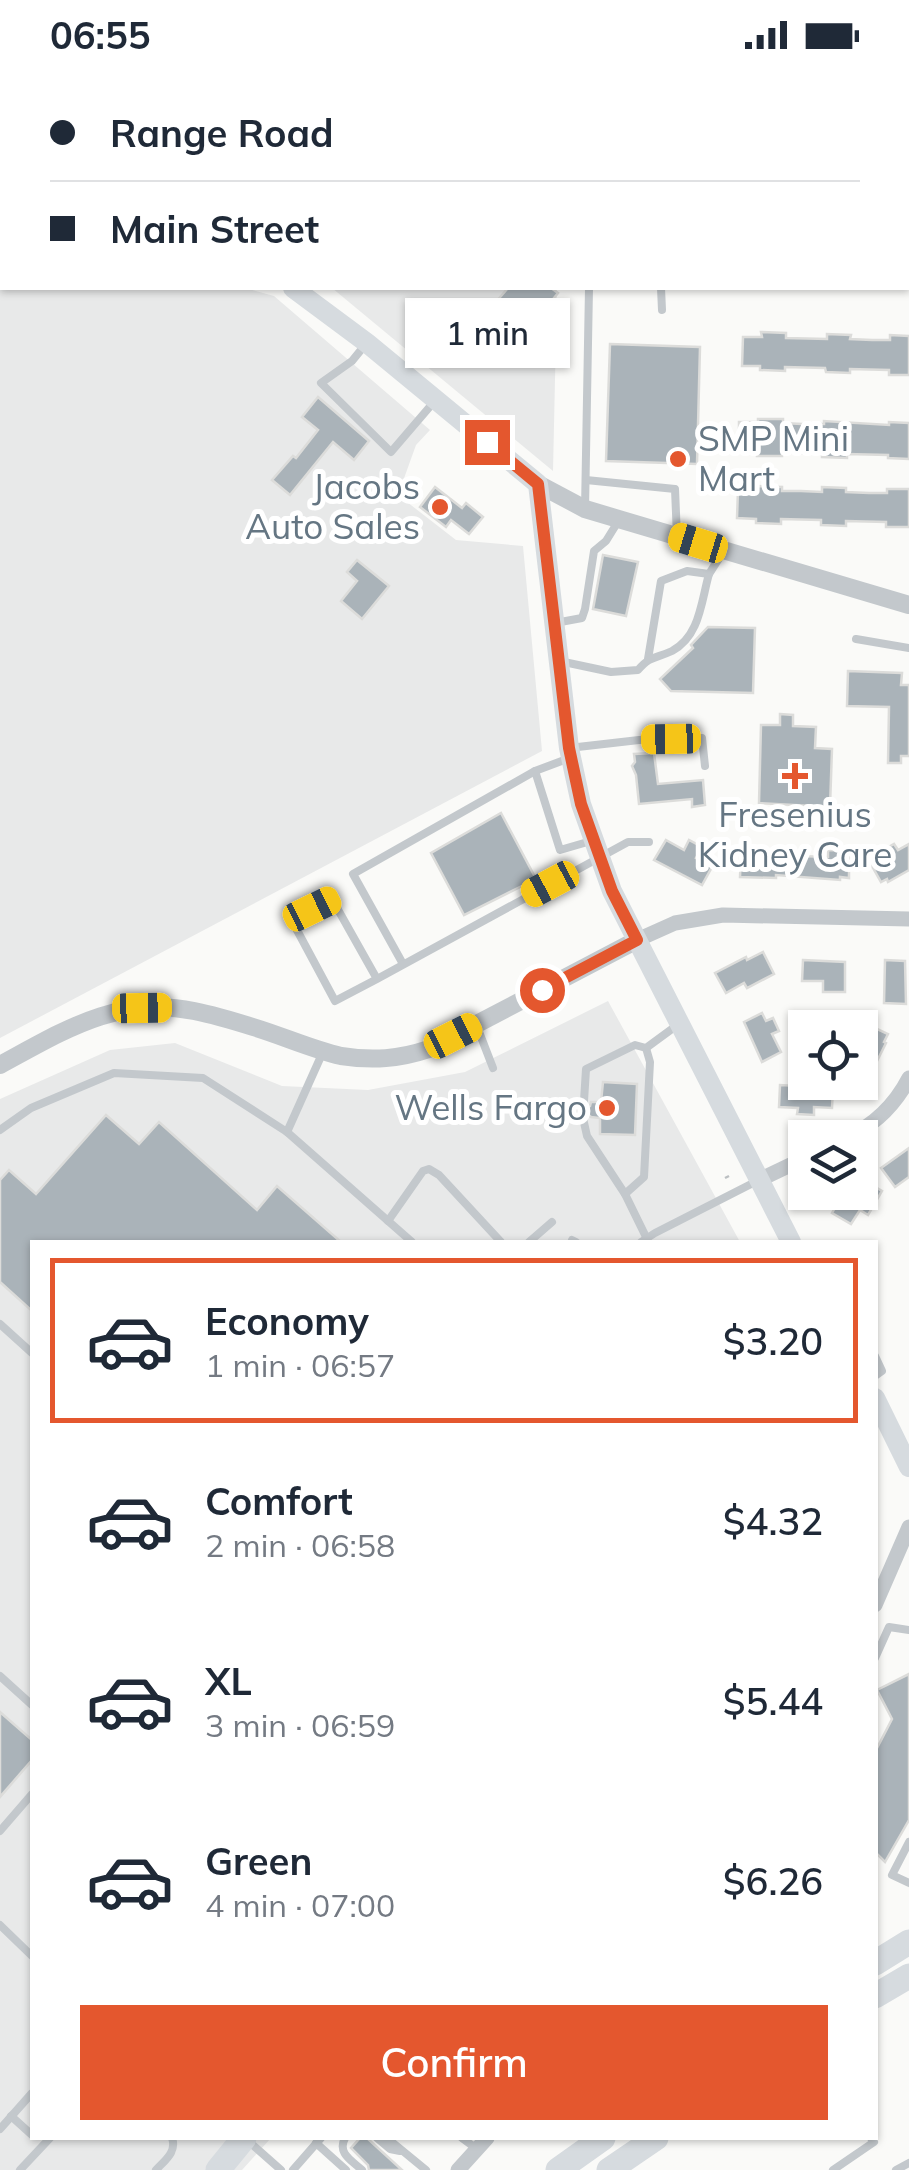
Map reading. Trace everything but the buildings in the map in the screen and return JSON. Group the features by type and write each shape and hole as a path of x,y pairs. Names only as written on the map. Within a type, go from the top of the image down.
{"highway":[{"path":"878,1961 909,1942"},
{"path":"878,1995 909,1976"},
{"path":"878,1997 909,1993"},
{"path":"218,2170 242,2140"},
{"path":"558,2170 600,2140"},
{"path":"609,2170 653,2140"}],"main road":[{"path":"296,290 368,343 538,484 570,753 596,849 612,891 791,1240"},
{"path":"878,1404 909,1467"}],"street":[{"path":"538,484 586,508 909,605"},
{"path":"0,1065 96,1016 168,1007 194,1011 323,1052 366,1060 390,1059 429,1049 675,923 723,915 909,919"},
{"path":"875,1120 895,1100 909,1078"},
{"path":"760,1180 788,1166"},
{"path":"878,1593 909,1527"},
{"path":"458,2170 482,2143"}],"lane":[{"path":"586,508 589,290"},
{"path":"661,290 662,310"},
{"path":"368,343 321,383 392,452 436,400"},
{"path":"586,480 675,489 677,536"},
{"path":"555,623 582,618 594,551 606,541 620,519"},
{"path":"559,662 611,672 638,670 648,659 672,650 694,632 709,574 724,551"},
{"path":"648,659 662,580 687,571 709,574"},
{"path":"856,640 909,648"},
{"path":"403,964 353,874 570,753 639,740 702,738 705,766"},
{"path":"535,771 560,850 649,842"},
{"path":"376,979 332,899 290,920 335,1002 403,964 596,849"},
{"path":"476,1024 493,1068"},
{"path":"584,1100 586,1069 634,1045 646,1048 680,1024"},
{"path":"625,1194 644,1177 650,1062 646,1048"},
{"path":"287,1132 323,1052"},
{"path":"0,1130 31,1108 114,1073 203,1078 287,1132 410,1240"},
{"path":"583,1118 587,1136 625,1194 644,1240 760,1180"},
{"path":"388,1221 423,1171 429,1170 499,1240"},
{"path":"532,1240 552,1222"},
{"path":"0,1324 30,1351"},
{"path":"878,1645 889,1627 909,1630"},
{"path":"0,1676 30,1703"},
{"path":"0,1831 30,1796"},
{"path":"909,1842 892,1875 909,1883"},
{"path":"0,1925 30,1954"},
{"path":"0,2130 30,2095"},
{"path":"11,2116 30,2133"},
{"path":"156,2170 173,2152 172,2140"},
{"path":"246,2140 281,2170"},
{"path":"293,2170 319,2140 346,2170"},
{"path":"343,2140 343,2152 362,2170"},
{"path":"379,2140 390,2149 404,2152"},
{"path":"390,2140 426,2170"},
{"path":"833,2170 872,2140"},
{"path":"20,2170 47,2141"},
{"path":"896,2170 909,2162"}],"shaded area":[{"path":"0,290 252,290 274,296 430,430 416,445 398,495 456,540 523,546 542,751 0,1038"},
{"path":"334,290 557,290 553,471"},
{"path":"608,1001 739,1240 30,1240 30,2140 269,2140 242,2170 0,2170 0,1099 110,1050 175,1043 282,1086 368,1090 465,1072"}],"place":[{"name":"SMP Mini Mart","path":"678,459"},
{"name":"Jacobs Auto Sales","path":"440,507"},
{"name":"Fresenius Kidney Care","path":"795,776"},
{"name":"Wells Fargo","path":"607,1108"}],"route":[{"path":"487,442 538,484 569,748 581,804 612,891 637,940 542,990"}]}
